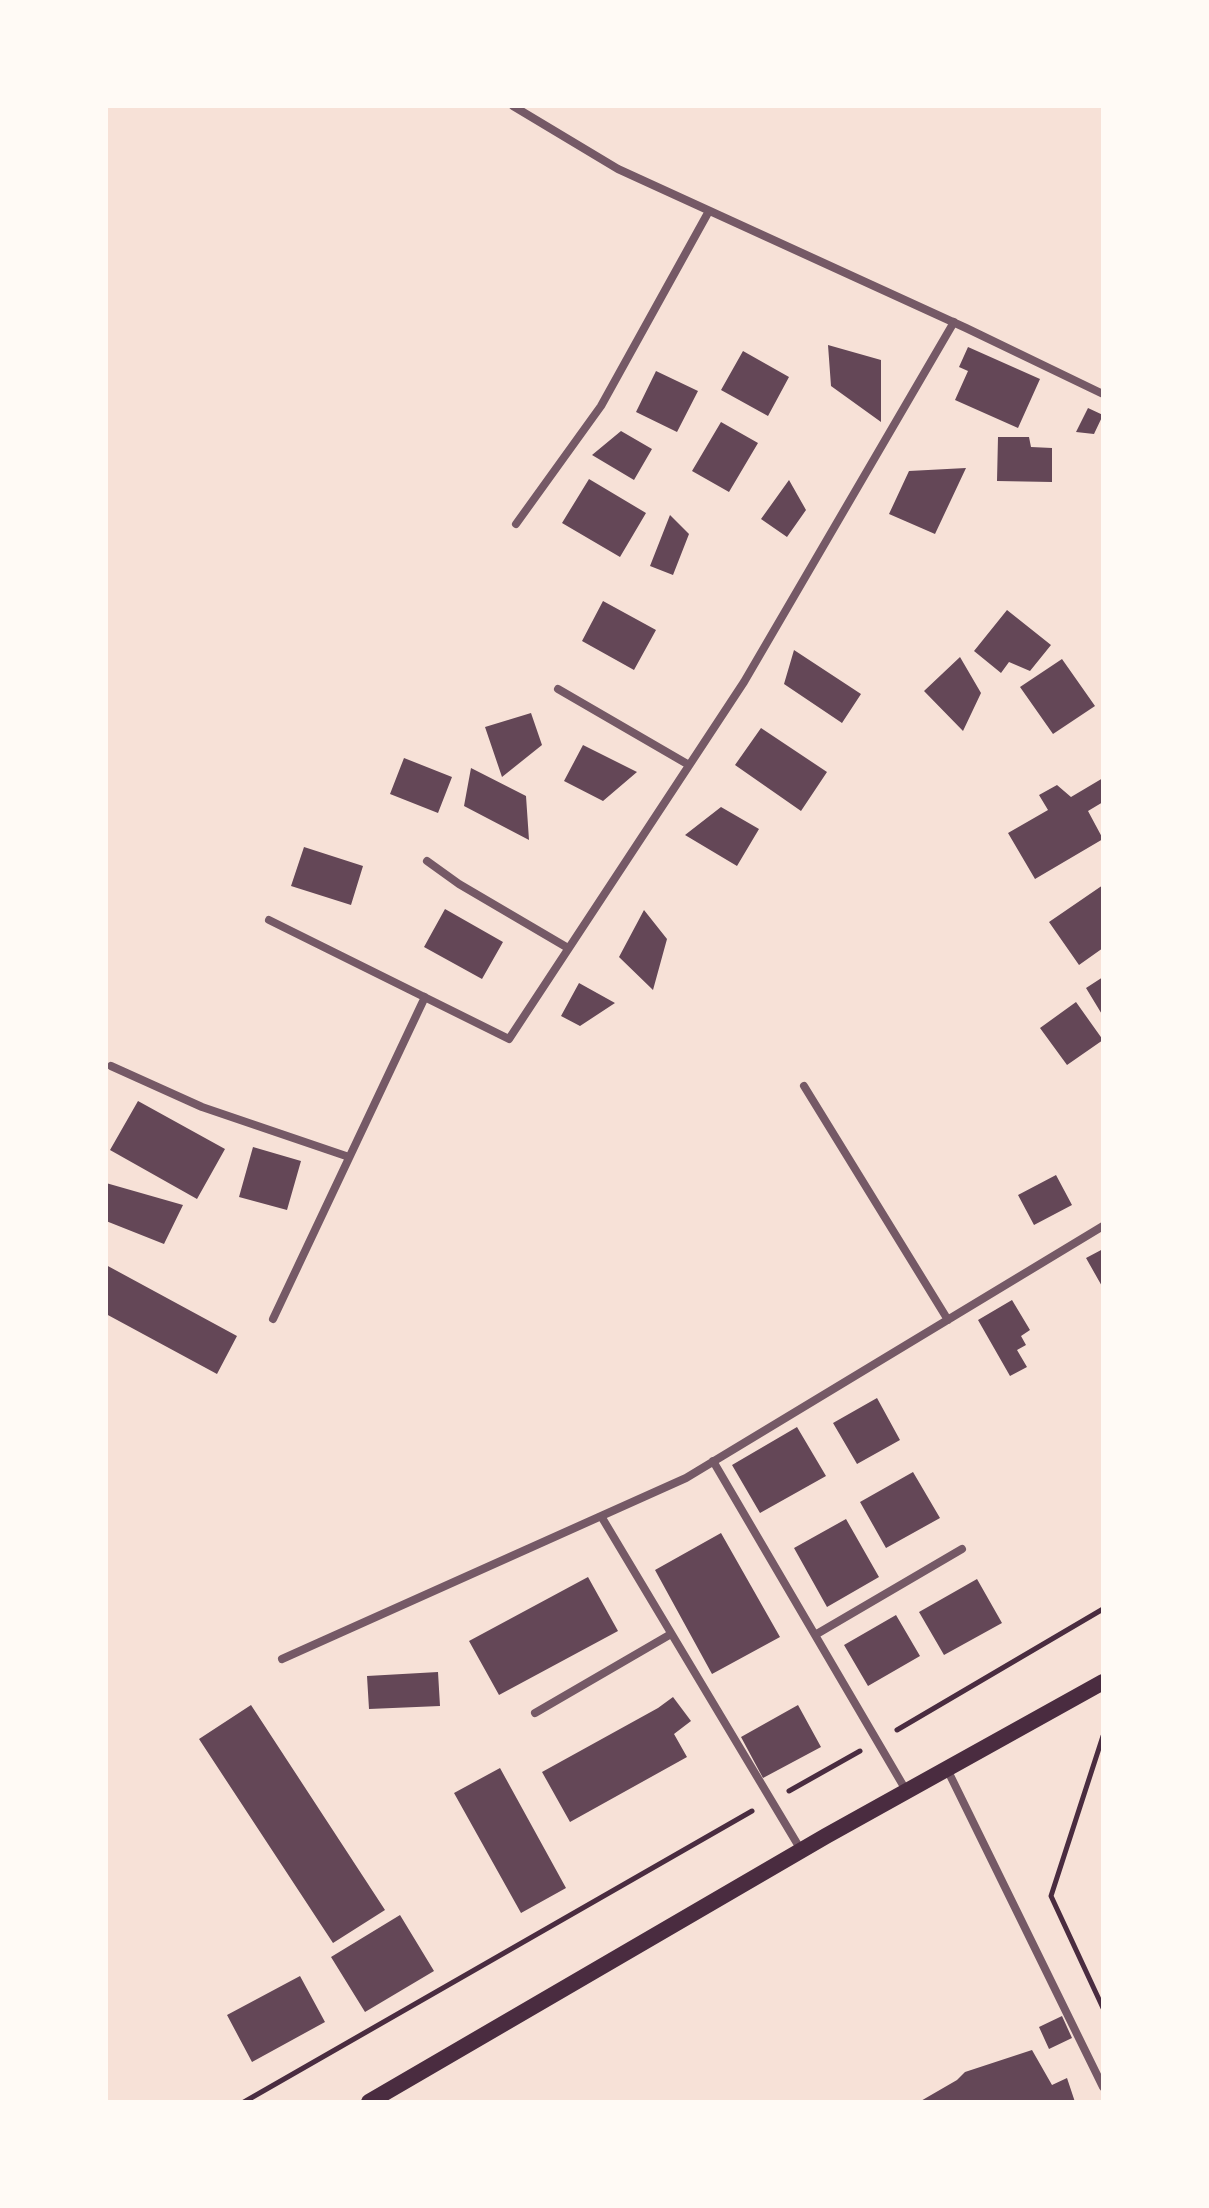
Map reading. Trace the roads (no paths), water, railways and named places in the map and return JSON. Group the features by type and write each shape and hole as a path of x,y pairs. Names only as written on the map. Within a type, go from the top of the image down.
{"main road":[{"path":"369,2102 801,1850 1103,1682"}],"street":[{"path":"513,106 618,169 954,322 1103,394"},
{"path":"516,524 601,406 709,211"},
{"path":"269,920 509,1039 744,682 954,322"},
{"path":"558,689 689,765"},
{"path":"427,861 459,884 568,948"},
{"path":"273,1319 425,997"},
{"path":"111,1066 202,1107 349,1157"},
{"path":"804,1086 948,1320"},
{"path":"282,1659 686,1478 1103,1226"},
{"path":"713,1461 907,1792"},
{"path":"601,1516 801,1850"},
{"path":"815,1635 962,1549"},
{"path":"535,1713 671,1634"},
{"path":"947,1769 1103,2087"}]}
